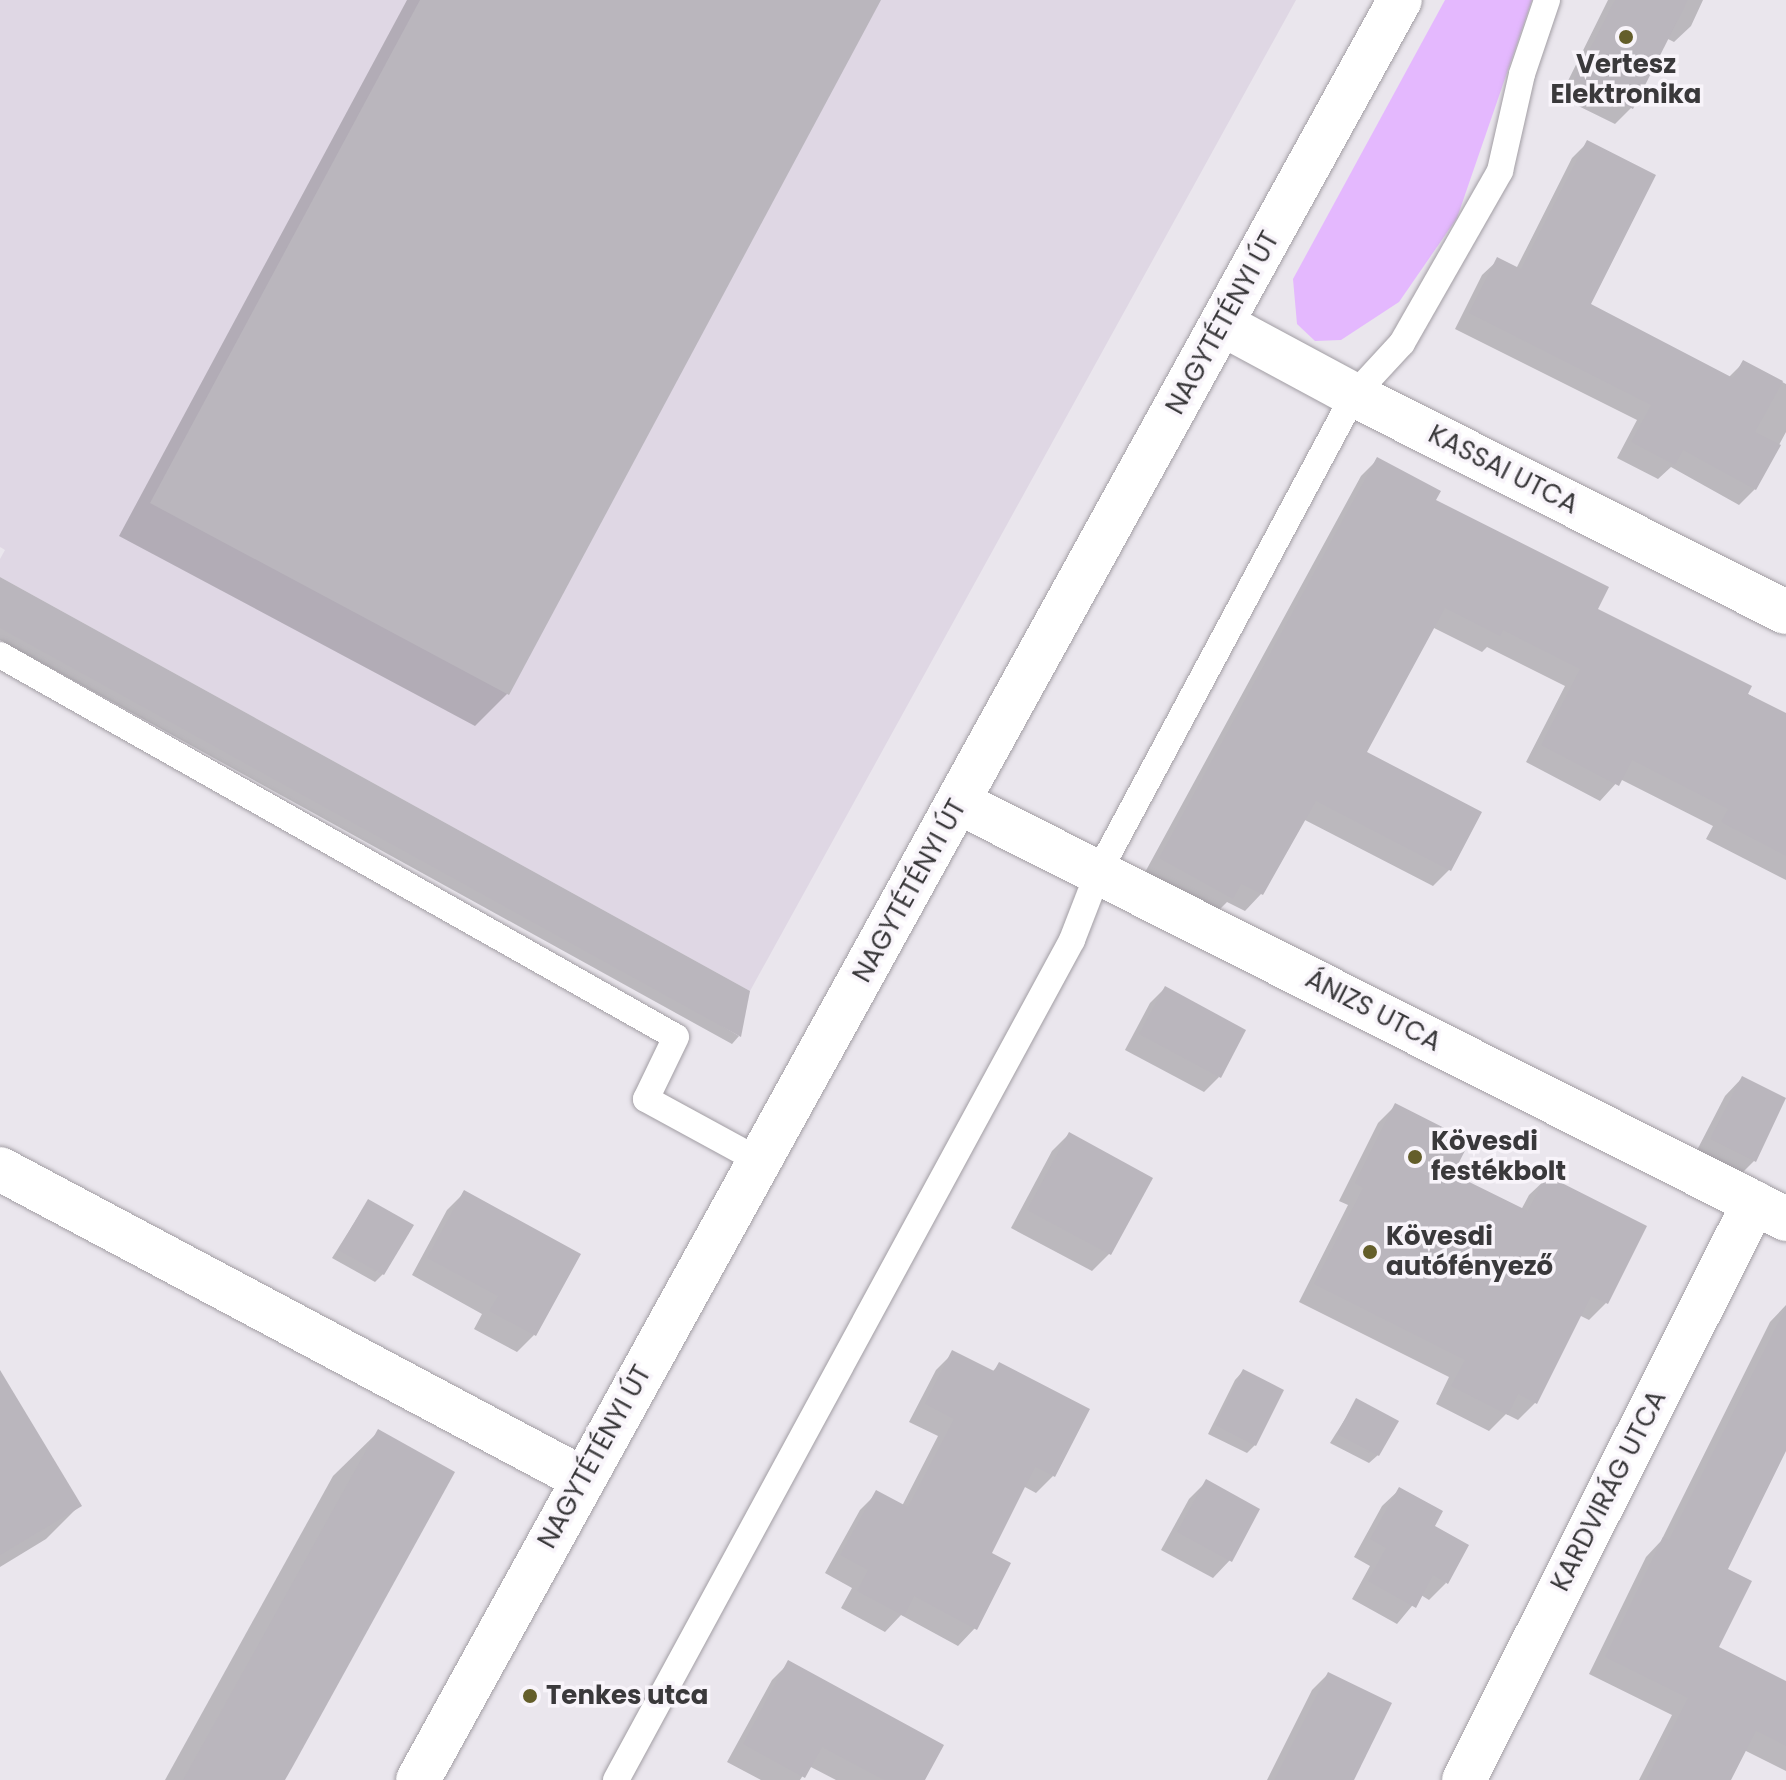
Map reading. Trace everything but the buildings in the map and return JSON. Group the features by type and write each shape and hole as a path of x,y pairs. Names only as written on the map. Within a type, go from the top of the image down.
{"street":[{"name":"NAGYTÉTÉNYI ÚT","path":"418,1780 758,1160 960,803 1400,0"},
{"name":"KASSAI UTCA","path":"1222,324 1354,395 1786,612"},
{"name":"ÁNIZS UTCA","path":"960,803 1770,1211"},
{"path":"0,1169 583,1479"},
{"name":"KARDVIRÁG UTCA","path":"1464,1780 1770,1211"}],"lane":[{"path":"616,1780 1072,940 1098,873 1354,395 1402,343 1500,171 1522,74 1547,0"},
{"path":"0,655 676,1037 646,1099 758,1160"}],"shaded area":[{"path":"0,0 1296,0 750,991 0,577 0,559 5,550 0,547"},
{"path":"1445,0 1532,0 1457,218 1399,302 1341,340 1315,341 1297,324 1293,279"}],"place":[{"name":"Vertesz Elektronika","path":"1626,37"},
{"name":"Kövesdi festékbolt","path":"1415,1157"},
{"name":"Kövesdi autófényező","path":"1370,1252"},
{"name":"Tenkes utca","path":"530,1696"}]}
